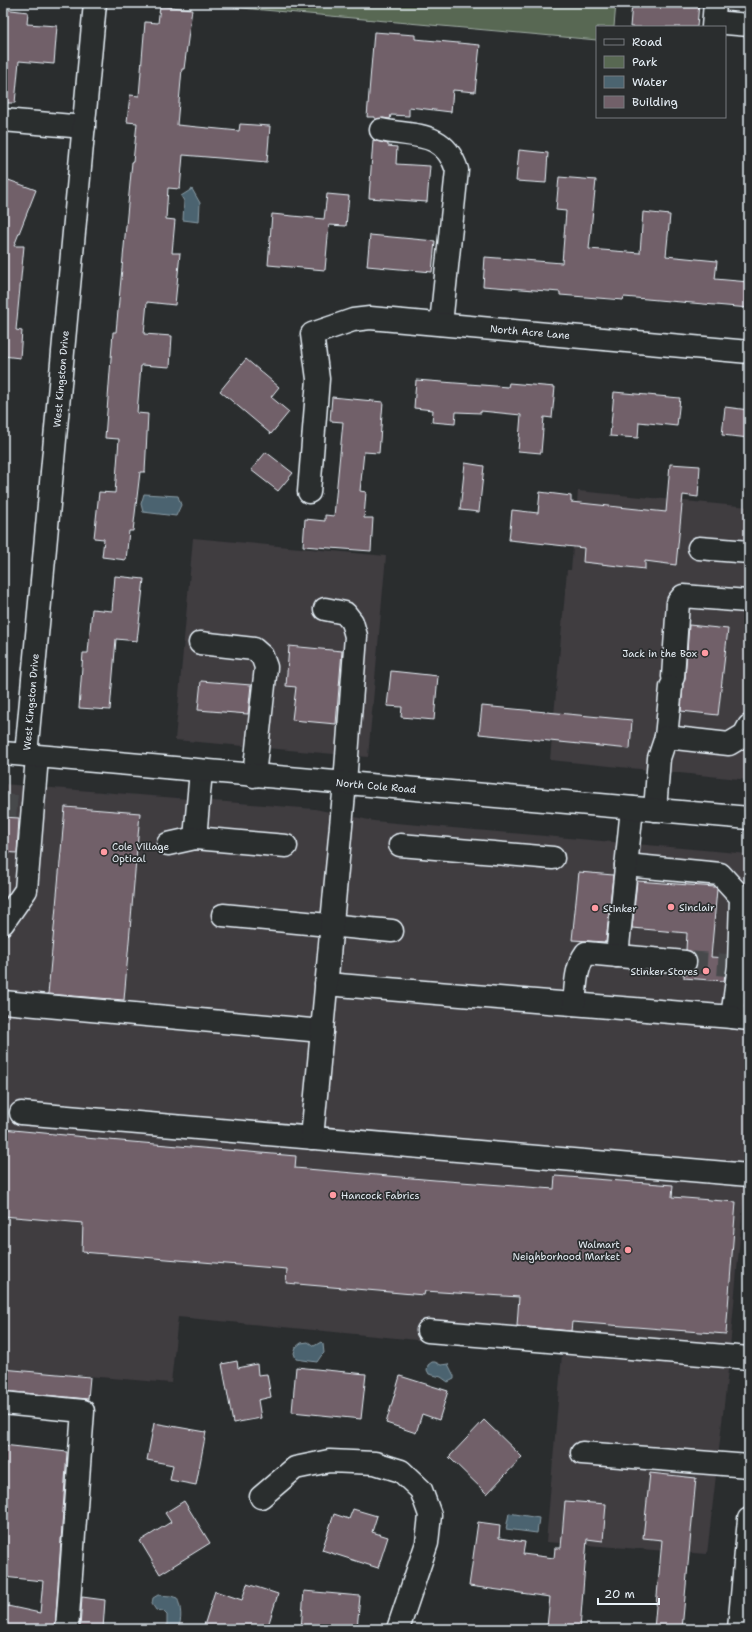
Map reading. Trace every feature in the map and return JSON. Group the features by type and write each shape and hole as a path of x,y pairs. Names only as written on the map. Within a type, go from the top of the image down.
{"street":[{"name":"West Kingston Drive","path":"3,923 26,890 25,807 32,756 95,3"},
{"path":"714,17 749,25"},
{"path":"3,120 84,128"},
{"path":"381,130 426,137 440,144 452,156 456,170 441,324"},
{"name":"North Acre Lane","path":"309,492 318,378 312,334 353,320 370,318 749,352"},
{"path":"699,548 749,552"},
{"path":"655,810 659,758 666,737 678,602 683,596 747,601 749,603"},
{"path":"312,1138 345,783 356,636 352,622 346,613 325,609"},
{"path":"200,643 254,649 262,656 266,667 254,776"},
{"path":"666,737 729,744 744,736 749,726"},
{"name":"North Cole Road","path":"3,754 749,818"},
{"path":"195,838 201,771"},
{"path":"617,956 632,808"},
{"path":"168,844 195,838 286,846"},
{"path":"400,845 553,858"},
{"path":"326,984 740,1018 739,966 741,897 720,874 626,865"},
{"path":"223,915 392,931"},
{"path":"574,1004 578,968 586,953 684,962"},
{"path":"3,1002 322,1031"},
{"path":"21,1113 749,1175"},
{"path":"428,1331 749,1358"},
{"path":"3,1403 83,1412 68,1629"},
{"path":"582,1453 749,1466"},
{"path":"261,1497 296,1468 329,1461 375,1462 401,1471 411,1480 421,1490 430,1515 427,1543 398,1629"},
{"path":"739,1629 749,1519"}],"shaded area":[{"path":"578,491 749,507 749,780 550,760 567,570 571,570"},
{"path":"193,538 386,556 368,757 175,740"},
{"path":"3,784 315,809 374,821 749,854 749,1138 728,1370 707,1554 546,1542 562,1354 178,1317 171,1383 3,1369"}],"green space":[{"path":"186,3 616,3 614,26 596,26 596,40"}],"water":[{"path":"192,189 200,203 199,222 183,220 184,201 181,196"},
{"path":"144,494 178,496 181,505 176,516 143,512 141,504"},
{"path":"308,1342 314,1346 321,1342 323,1344 324,1353 317,1362 296,1359 294,1353 296,1347 301,1343"},
{"path":"432,1362 441,1365 448,1364 454,1379 448,1382 441,1377 429,1374 427,1370 428,1365"},
{"path":"509,1513 539,1518 537,1533 506,1529"},
{"path":"158,1595 177,1598 180,1605 181,1614 177,1629 170,1629 167,1625 167,1615 163,1611 156,1610 152,1604 153,1598"}],"building":[{"path":"632,3 699,3 697,26 630,26"},
{"path":"160,6 192,9 184,69 182,69 177,125 239,131 240,124 270,126 267,162 183,155 180,189 168,188 166,219 175,220 172,253 180,253 175,305 147,302 144,334 172,336 170,367 141,365 137,413 148,414 145,472 140,472 133,531 129,531 126,560 102,557 104,539 94,538 99,492 115,493 119,439 105,438 113,332 116,332 137,123 127,122 130,95 139,96 145,22 158,23"},
{"path":"3,9 28,12 27,24 57,26 54,64 19,61 15,103 3,103"},
{"path":"374,32 415,35 415,39 480,45 475,92 453,90 451,112 409,107 409,116 391,115 390,119 383,118 375,120 375,117 367,117"},
{"path":"373,140 388,144 388,146 397,147 396,164 430,166 427,202 369,198"},
{"path":"519,150 548,153 546,183 516,181"},
{"path":"559,177 596,180 589,249 640,253 643,212 670,215 666,256 717,261 715,279 749,282 749,308 624,297 623,300 560,295 560,292 483,286 485,257 562,263 566,211 556,210"},
{"path":"3,178 36,190 14,246 24,246 16,330 22,331 20,358 3,356"},
{"path":"327,194 349,196 346,226 329,225 325,270 268,265 272,214 324,219"},
{"path":"370,235 435,241 432,272 367,266"},
{"path":"246,359 279,387 271,397 289,412 271,434 220,391"},
{"path":"416,380 508,387 509,383 555,387 552,418 544,417 541,453 518,451 521,415 481,411 481,413 456,412 455,424 432,422 433,410 414,408"},
{"path":"614,392 680,398 677,426 639,422 638,438 610,436"},
{"path":"332,397 383,402 379,453 364,452 360,491 366,492 364,518 373,518 371,551 303,546 305,519 325,521 325,515 334,516 343,422 330,421"},
{"path":"725,407 749,410 749,438 722,435"},
{"path":"266,452 293,473 278,491 251,470"},
{"path":"465,463 484,466 479,512 460,510"},
{"path":"670,464 700,466 698,497 683,495 676,565 645,561 645,569 583,562 584,548 509,540 512,510 538,513 540,492 571,496 571,502 666,512"},
{"path":"115,576 144,579 137,641 116,639 110,710 79,708 83,653 88,653 92,609 112,611"},
{"name":"Jack in the Box","path":"689,625 728,629 718,715 681,711"},
{"path":"289,646 342,651 336,724 292,720 296,687 286,686"},
{"path":"391,671 438,676 434,720 401,717 402,707 387,706"},
{"path":"201,681 251,685 248,714 198,710"},
{"path":"482,706 632,720 630,749 479,734"},
{"path":"65,807 140,813 124,1000 48,994"},
{"path":"3,817 19,818 17,853 3,852"},
{"name":"Stinker","path":"579,872 613,875 606,942 572,940"},
{"name":"Sinclair","path":"637,881 715,887 717,889 711,957 727,958 724,981 684,978 684,974 690,973 695,969 697,963 696,956 692,952 686,950 687,933 632,928"},
{"path":"3,1129 85,1138 296,1156 295,1168 435,1180 554,1189 555,1176 673,1185 672,1197 736,1202 726,1334 572,1322 571,1331 517,1326 519,1297 425,1291 424,1295 286,1283 287,1269 82,1252 83,1223 3,1216"},
{"path":"237,1361 238,1368 257,1364 258,1375 267,1374 271,1397 258,1400 261,1418 233,1423 222,1364"},
{"path":"296,1367 366,1374 361,1419 292,1412"},
{"path":"3,1369 90,1377 88,1399 3,1391"},
{"path":"400,1376 448,1391 439,1420 422,1414 416,1433 386,1423"},
{"path":"484,1420 522,1457 487,1494 449,1457"},
{"path":"154,1423 206,1432 196,1485 170,1480 173,1465 147,1460"},
{"path":"3,1445 67,1452 55,1629 3,1629 3,1605 40,1613 43,1581 3,1577"},
{"path":"650,1473 696,1478 682,1629 654,1629 662,1540 643,1538"},
{"path":"184,1501 210,1543 160,1574 140,1541 171,1522 165,1513"},
{"path":"565,1501 606,1504 603,1541 587,1539 580,1629 547,1627 550,1597 469,1586 478,1522 500,1525 499,1538 525,1542 523,1554 554,1558 555,1548 561,1548"},
{"path":"353,1509 377,1516 372,1532 388,1537 378,1568 322,1550 334,1514 349,1519"},
{"path":"247,1584 278,1594 267,1629 203,1629 215,1591 242,1600"},
{"path":"304,1591 360,1596 357,1629 301,1629"},
{"path":"82,1597 105,1600 103,1629 80,1629"}],"tunnel":[{"path":"3,805 17,806"},
{"path":"685,962 728,965"}],"place":[{"name":"Jack in the Box","path":"705,653"},
{"name":"Cole Village Optical","path":"104,852"},
{"name":"Sinclair","path":"671,907"},
{"name":"Stinker","path":"595,908"},
{"name":"Stinker Stores","path":"706,971"},
{"name":"Hancock Fabrics","path":"333,1195"},
{"name":"Walmart Neighborhood Market","path":"628,1250"}]}
